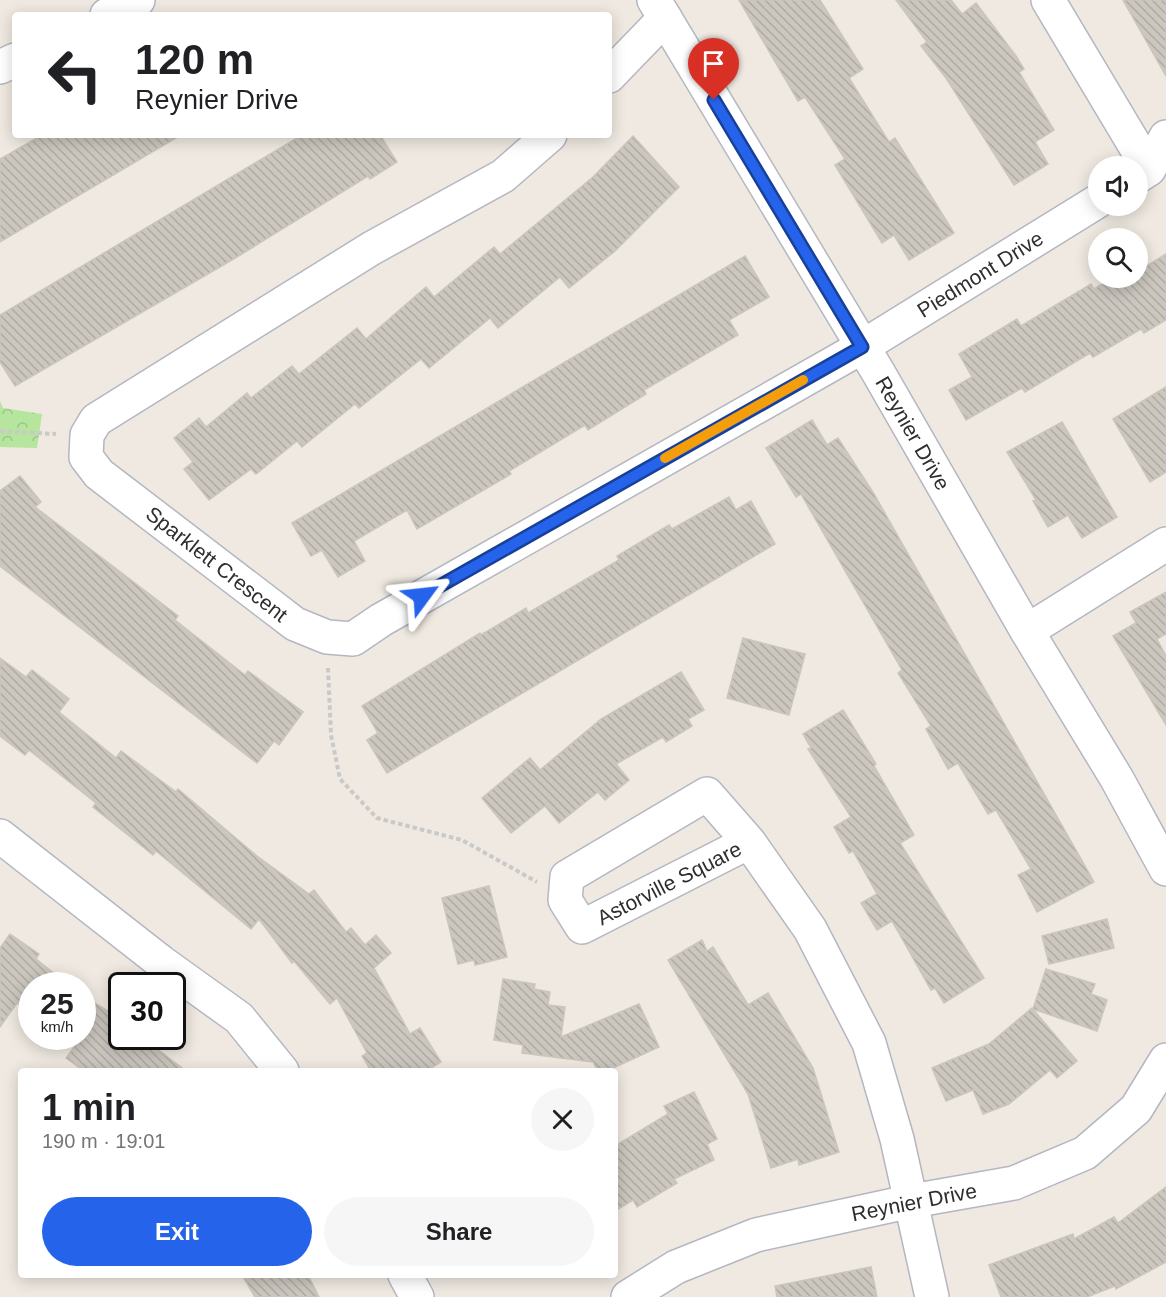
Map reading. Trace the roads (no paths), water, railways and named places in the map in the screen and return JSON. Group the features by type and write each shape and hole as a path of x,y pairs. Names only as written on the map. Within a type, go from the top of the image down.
{"street":[{"path":"113,12 138,0"},
{"path":"1048,0 1151,173"},
{"path":"612,72 659,9"},
{"name":"Reynier Drive","path":"659,9 1117,779 1166,869"},
{"path":"1151,173 1166,137"},
{"name":"Sparklett Crescent","path":"546,138 502,176 372,248 96,420 87,435 86,457 99,474 295,624 327,637 353,639 381,620 862,347"},
{"name":"Piedmont Drive","path":"862,347 1088,207"},
{"path":"1027,631 1166,544"},
{"name":"Astorville Square","path":"749,842 582,927 566,900 567,877 707,794 749,842 810,929 869,1043 912,1201 932,1297"},
{"path":"0,836 161,962 239,1018 280,1068"},
{"name":"Reynier Drive","path":"628,1297 676,1267 756,1235 912,1201 1014,1183 1085,1153 1136,1109 1166,1060"},
{"path":"407,1278 417,1297"}]}
